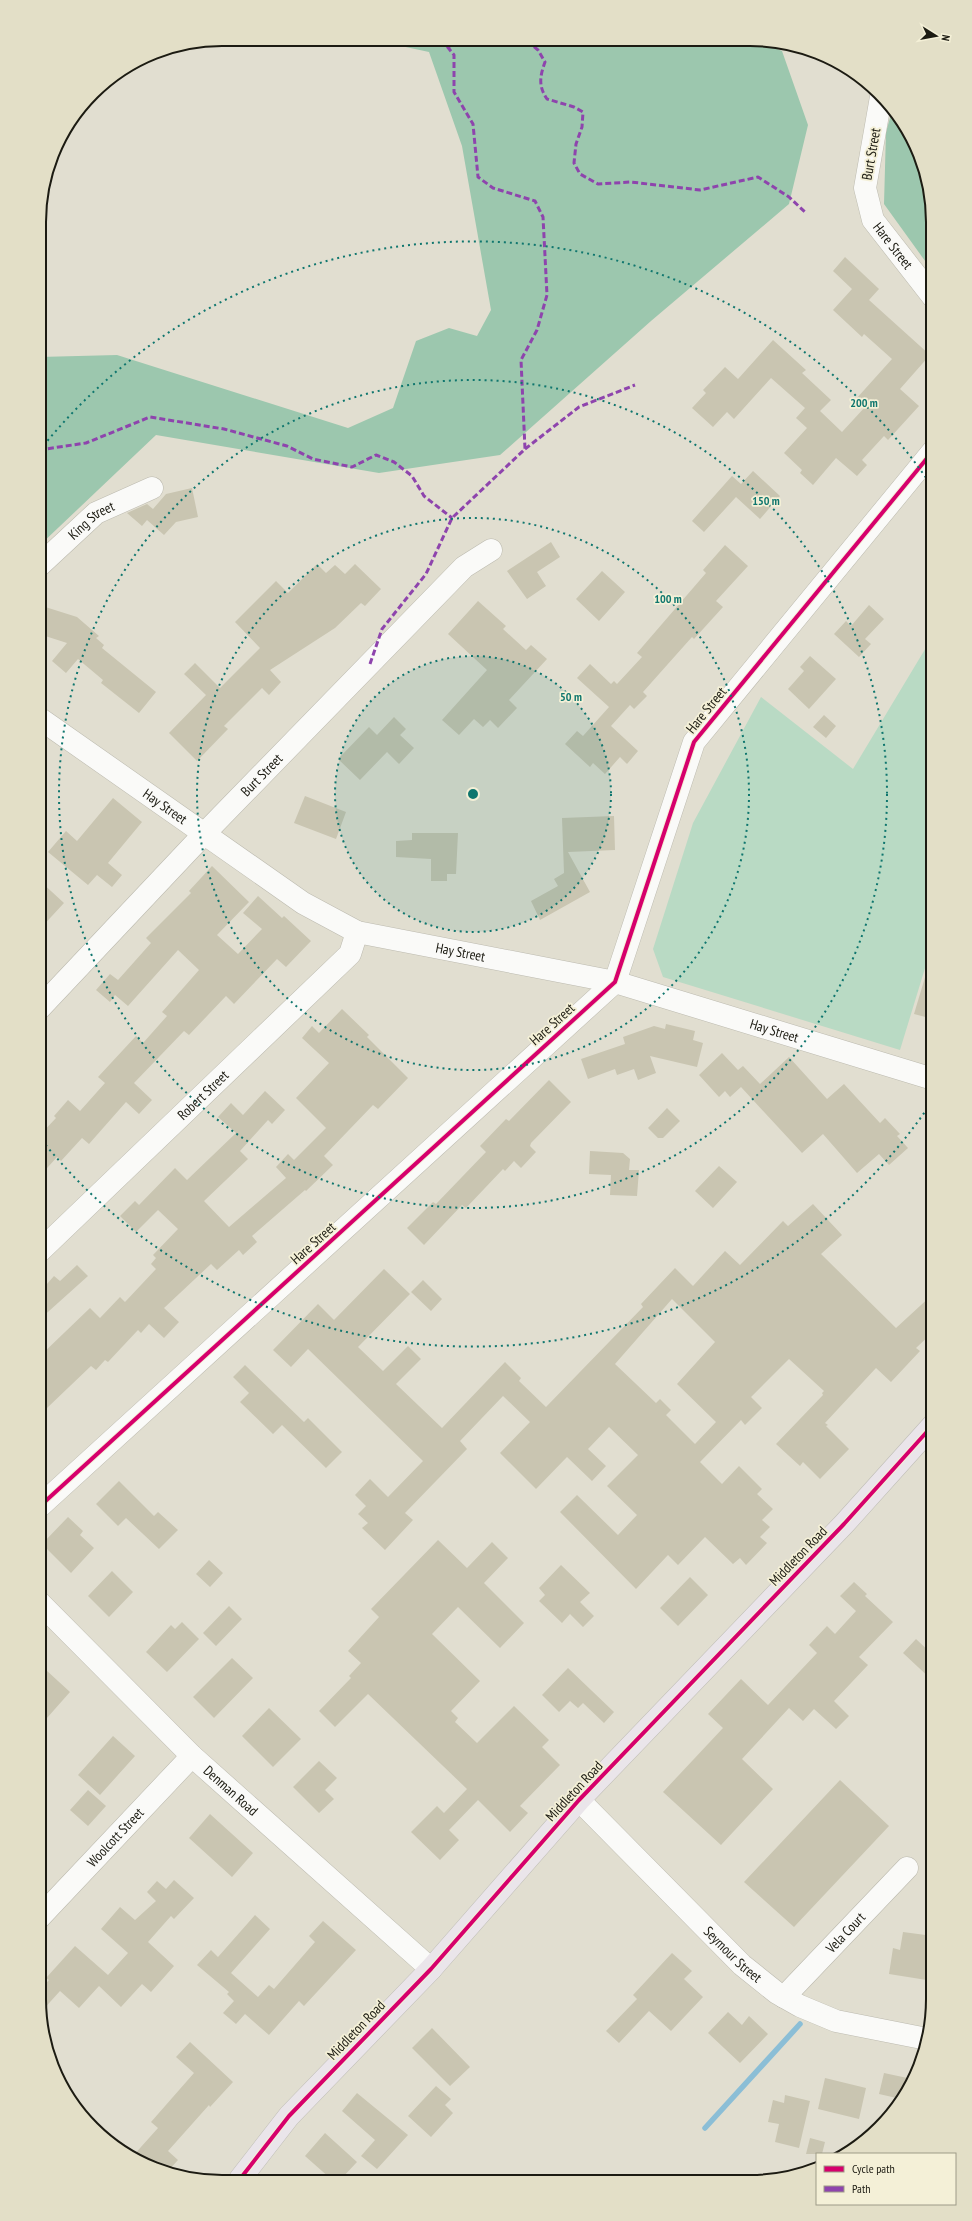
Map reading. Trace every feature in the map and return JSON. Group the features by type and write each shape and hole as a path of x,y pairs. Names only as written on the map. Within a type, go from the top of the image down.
{"main road":[{"name":"Middleton Road","path":"243,2175 289,2116 431,1969 579,1800 844,1524 926,1433"}],"street":[{"name":"Burt Street","path":"865,188 880,104"},
{"name":"Hare Street","path":"865,188 873,220 926,288"},
{"name":"Hare Street","path":"46,1501 614,982 694,742 926,460"},
{"name":"King Street","path":"46,560 96,514 152,488"},
{"name":"Burt Street","path":"46,1002 204,834 464,567 491,550"},
{"name":"Hay Street","path":"46,723 303,903 357,932 614,982 926,1077"},
{"name":"Robert Street","path":"46,1245 350,954 357,932"},
{"name":"Denman Road","path":"46,1609 192,1756 431,1969"},
{"name":"Woolcott Street","path":"46,1911 192,1756"},
{"name":"Seymour Street","path":"579,1800 742,1965 784,1997 836,2021 922,2038"},
{"name":"Vela Court","path":"784,1997 907,1868"}],"green space":[{"path":"401,46 762,46 776,48 782,51 808,125 789,204 651,321 500,455 379,473 156,435 46,539 46,357 117,355 348,428 393,408 416,341 449,328 477,336 491,310 462,146 429,52"},
{"path":"891,116 908,144 917,165 923,188 926,210 926,262 884,204 886,132"},
{"path":"926,648 926,965 900,1050 663,977 653,949 693,823 761,697 853,769"}],"building":[{"path":"845,257 879,289 869,300 926,351 926,360 900,389 919,406 888,440 884,436 862,460 867,465 857,476 836,458 813,485 800,473 802,470 784,453 807,428 796,418 805,408 771,378 734,419 727,412 713,427 692,408 706,393 703,390 725,367 738,379 773,340 806,370 802,373 831,400 820,411 842,432 865,407 856,399 892,359 864,334 862,337 833,310 852,289 833,271"},
{"path":"753,471 780,496 760,519 736,497 704,532 692,521 732,476 741,484"},
{"path":"192,488 198,517 176,522 164,535 147,520 142,526 127,513 147,504 153,509 166,494"},
{"path":"551,542 560,557 537,572 546,586 527,599 507,571"},
{"path":"725,545 748,566 716,601 723,607 694,639 692,637 643,692 647,696 634,709 630,705 611,726 638,751 627,764 620,757 605,774 593,763 590,767 565,744 577,731 583,736 609,707 577,678 590,664 611,684 614,681 617,684 642,657 637,653 706,573 703,570"},
{"path":"317,564 326,573 335,565 345,574 355,564 381,589 365,606 361,603 335,628 270,670 281,682 269,695 262,688 224,726 228,729 197,761 169,733 206,695 184,674 195,663 220,688 260,648 235,622 276,581 288,593"},
{"path":"602,571 625,592 599,621 576,599"},
{"path":"478,601 506,626 503,629 526,650 531,645 547,659 509,700 517,708 498,728 490,720 483,727 474,719 459,735 442,720 487,670 448,634"},
{"path":"869,605 884,619 865,639 871,644 859,657 834,634 846,621 851,626"},
{"path":"46,607 77,617 99,636 96,638 104,645 102,648 156,692 139,713 101,683 103,680 78,659 66,673 52,661 67,643 46,636"},
{"path":"810,656 836,679 809,709 788,689 804,671 800,667"},
{"path":"824,715 836,726 826,738 813,727"},
{"path":"394,717 406,729 400,735 414,748 399,764 387,752 360,780 338,759 369,727 377,735"},
{"path":"305,796 346,812 336,839 294,823"},
{"path":"113,798 142,822 108,863 122,875 112,887 97,875 88,885 48,852 66,831 77,841"},
{"path":"614,816 615,850 568,852 590,892 540,920 531,901 558,886 554,879 564,873 562,818"},
{"path":"412,833 458,833 456,874 447,874 447,881 431,881 431,859 396,857 396,841 412,840"},
{"path":"212,866 249,902 217,935 238,954 262,929 243,913 258,896 282,918 284,916 311,941 286,967 277,959 234,1004 226,996 189,1035 184,1031 134,1083 152,1100 139,1114 126,1102 89,1144 82,1138 61,1161 57,1157 46,1169 46,1129 56,1118 54,1116 68,1100 80,1111 105,1083 98,1077 136,1036 143,1043 167,1016 162,1012 199,970 178,950 128,1006 115,995 110,1002 96,990 110,974 118,980 151,943 146,938 191,893 189,891"},
{"path":"46,886 64,903 46,922"},
{"path":"926,974 926,1017 914,1014"},
{"path":"342,1009 369,1035 367,1037 408,1078 378,1109 373,1105 324,1156 333,1165 306,1191 305,1190 252,1236 257,1242 243,1255 239,1250 217,1270 211,1264 164,1308 179,1322 164,1338 149,1324 141,1333 138,1330 108,1362 105,1360 96,1370 91,1366 47,1408 46,1350 90,1308 100,1318 120,1297 125,1302 156,1269 151,1264 156,1258 153,1255 178,1229 158,1210 136,1232 120,1216 135,1201 139,1205 175,1168 187,1180 236,1133 218,1117 231,1103 243,1115 265,1091 285,1110 272,1124 268,1120 240,1151 248,1159 204,1201 229,1227 286,1178 276,1167 288,1154 294,1160 326,1128 296,1098 329,1063 302,1038 312,1026 319,1033"},
{"path":"666,1024 695,1031 693,1040 703,1043 697,1067 650,1056 656,1073 638,1080 634,1069 617,1075 615,1069 588,1079 581,1059 625,1044 623,1037 654,1026 665,1029"},
{"path":"722,1053 738,1070 743,1066 760,1084 789,1057 827,1099 844,1084 880,1123 885,1118 900,1134 897,1136 908,1148 889,1165 879,1154 857,1173 823,1134 802,1153 741,1087 730,1097 725,1091 719,1097 699,1075"},
{"path":"549,1080 571,1102 531,1143 530,1146 536,1152 521,1168 514,1161 505,1171 503,1169 466,1208 462,1205 424,1245 407,1228 433,1202 436,1204 486,1152 480,1146 506,1119 509,1121"},
{"path":"667,1108 680,1121 663,1138 658,1138 648,1128"},
{"path":"590,1151 623,1153 630,1159 629,1170 639,1170 637,1196 610,1195 611,1175 589,1174"},
{"path":"719,1166 737,1182 713,1208 695,1191"},
{"path":"813,1204 842,1235 821,1254 896,1328 926,1300 926,1339 916,1348 920,1351 891,1382 876,1368 825,1423 828,1425 826,1426 849,1449 820,1479 803,1462 800,1466 776,1444 823,1395 822,1393 824,1391 789,1359 751,1397 762,1408 745,1425 741,1420 700,1462 722,1484 739,1466 762,1489 757,1494 773,1509 762,1520 770,1527 760,1537 767,1543 746,1565 740,1558 733,1564 705,1537 678,1565 668,1555 636,1589 560,1512 577,1495 618,1535 637,1515 607,1486 638,1455 609,1427 588,1449 606,1466 592,1481 567,1457 536,1489 500,1453 530,1422 503,1396 460,1441 467,1449 405,1513 413,1520 385,1550 362,1528 368,1523 358,1514 366,1506 355,1495 370,1479 388,1497 423,1461 308,1349 291,1367 273,1350 318,1304 334,1320 384,1269 410,1294 358,1347 383,1371 408,1346 421,1359 396,1384 442,1428 505,1362 521,1378 519,1381 546,1407 643,1307 641,1304 675,1268 693,1286 725,1251 740,1265 783,1221 788,1226","holes":["672,1299 715,1342 677,1384 716,1422 695,1444 666,1415 671,1410 660,1399 656,1403 615,1364"]},
{"path":"77,1265 88,1276 46,1314 46,1285 54,1276 60,1281"},
{"path":"423,1280 442,1299 431,1311 411,1292"},
{"path":"245,1365 304,1422 308,1418 342,1452 326,1468 282,1425 273,1434 240,1402 249,1393 233,1377"},
{"path":"119,1481 154,1516 158,1512 178,1530 159,1549 126,1518 118,1526 96,1504"},
{"path":"68,1517 83,1531 80,1535 94,1548 71,1573 46,1548 46,1540"},
{"path":"438,1540 467,1568 492,1542 508,1558 484,1583 524,1623 500,1648 458,1607 432,1634 480,1681 451,1711 458,1718 455,1722 477,1743 514,1706 549,1740 542,1747 560,1765 520,1806 528,1813 510,1832 478,1800 449,1830 459,1840 440,1860 411,1832 437,1806 444,1813 467,1789 368,1694 335,1727 319,1711 351,1678 349,1676 361,1663 348,1651 379,1617 371,1609"},
{"path":"209,1560 223,1573 210,1587 196,1574"},
{"path":"561,1565 590,1593 580,1602 594,1616 583,1627 570,1614 562,1623 539,1601 545,1595 539,1588"},
{"path":"112,1571 133,1592 109,1617 88,1596"},
{"path":"690,1577 708,1595 678,1626 660,1608"},
{"path":"854,1582 867,1594 865,1596 893,1622 859,1657 868,1665 834,1701 849,1716 836,1729 814,1709 803,1721 789,1708 742,1759 773,1789 721,1845 663,1792 723,1728 708,1714 741,1679 768,1705 817,1653 809,1645 827,1626 835,1634 856,1611 840,1596"},
{"path":"229,1606 242,1619 216,1646 203,1633"},
{"path":"182,1622 199,1639 167,1672 146,1652 171,1625 175,1629"},
{"path":"916,1639 926,1648 926,1674 903,1653"},
{"path":"232,1658 253,1678 214,1718 193,1697"},
{"path":"568,1668 614,1712 604,1723 583,1703 578,1708 570,1701 559,1712 542,1695"},
{"path":"46,1670 70,1692 46,1719"},
{"path":"269,1708 301,1739 273,1767 242,1736"},
{"path":"113,1736 135,1756 100,1795 78,1775"},
{"path":"319,1761 337,1778 325,1790 334,1799 319,1813 293,1787"},
{"path":"840,1780 889,1826 794,1927 744,1882"},
{"path":"88,1790 106,1806 88,1826 70,1810"},
{"path":"210,1814 253,1853 232,1877 189,1838"},
{"path":"174,1880 194,1898 174,1919 171,1916 148,1942 174,1966 151,1992 142,1984 121,2007 99,1986 79,2008 60,1991 46,2006 46,1983 49,1980 46,1978 75,1946 108,1975 128,1953 101,1929 120,1907 135,1920 156,1901 147,1892 157,1881 166,1889"},
{"path":"255,1915 270,1929 231,1973 258,1997 269,1985 274,1989 315,1942 309,1936 323,1921 356,1950 304,2006 299,2001 269,2035 245,2014 236,2024 223,2013 234,2001 227,1994 229,1992 197,1965 211,1950 218,1957"},
{"path":"903,1932 926,1935 926,1980 889,1974 893,1948 900,1950"},
{"path":"672,1953 692,1971 684,1979 703,1997 671,2031 649,2011 619,2043 606,2031 637,1999 633,1995"},
{"path":"728,2012 742,2025 749,2016 768,2034 740,2063 708,2033"},
{"path":"432,2028 470,2067 450,2086 412,2048"},
{"path":"190,2042 233,2082 210,2107 209,2105 168,2151 178,2160 171,2168 155,2162 136,2152 158,2128 151,2122 194,2073 176,2057"},
{"path":"884,2073 907,2078 896,2098 879,2094"},
{"path":"825,2078 866,2088 859,2119 818,2109"},
{"path":"436,2086 451,2099 445,2105 453,2113 431,2137 408,2116"},
{"path":"357,2093 408,2135 377,2169 361,2156 375,2140 342,2111"},
{"path":"785,2095 810,2101 799,2148 775,2142 779,2124 768,2122 773,2100 784,2103"},
{"path":"325,2133 357,2162 345,2175 326,2175 305,2156"},
{"path":"810,2138 825,2142 822,2153 806,2154"}],"waterway":[{"path":"705,2128 800,2024"}],"marked path":[{"path":"370,664 382,629 426,574 452,518 525,449 521,360 537,330 547,295 543,217 535,201 493,188 478,177 473,124 454,92 454,55 447,46"},
{"path":"533,46 538,50 545,62 542,72 541,85 547,99 574,107 583,112 582,127 576,144 574,163 580,174 598,184 631,182 700,190 758,177 789,197 806,213"},
{"path":"525,449 579,407 635,385"},
{"path":"46,449 86,443 150,417 224,429 287,446 313,459 352,467 376,455 394,462 412,476 424,496 452,518"}],"cycle path":[{"path":"46,1501 615,982 694,742 926,460"},
{"path":"243,2175 289,2116 431,1969 579,1800 844,1524 926,1433"}]}
